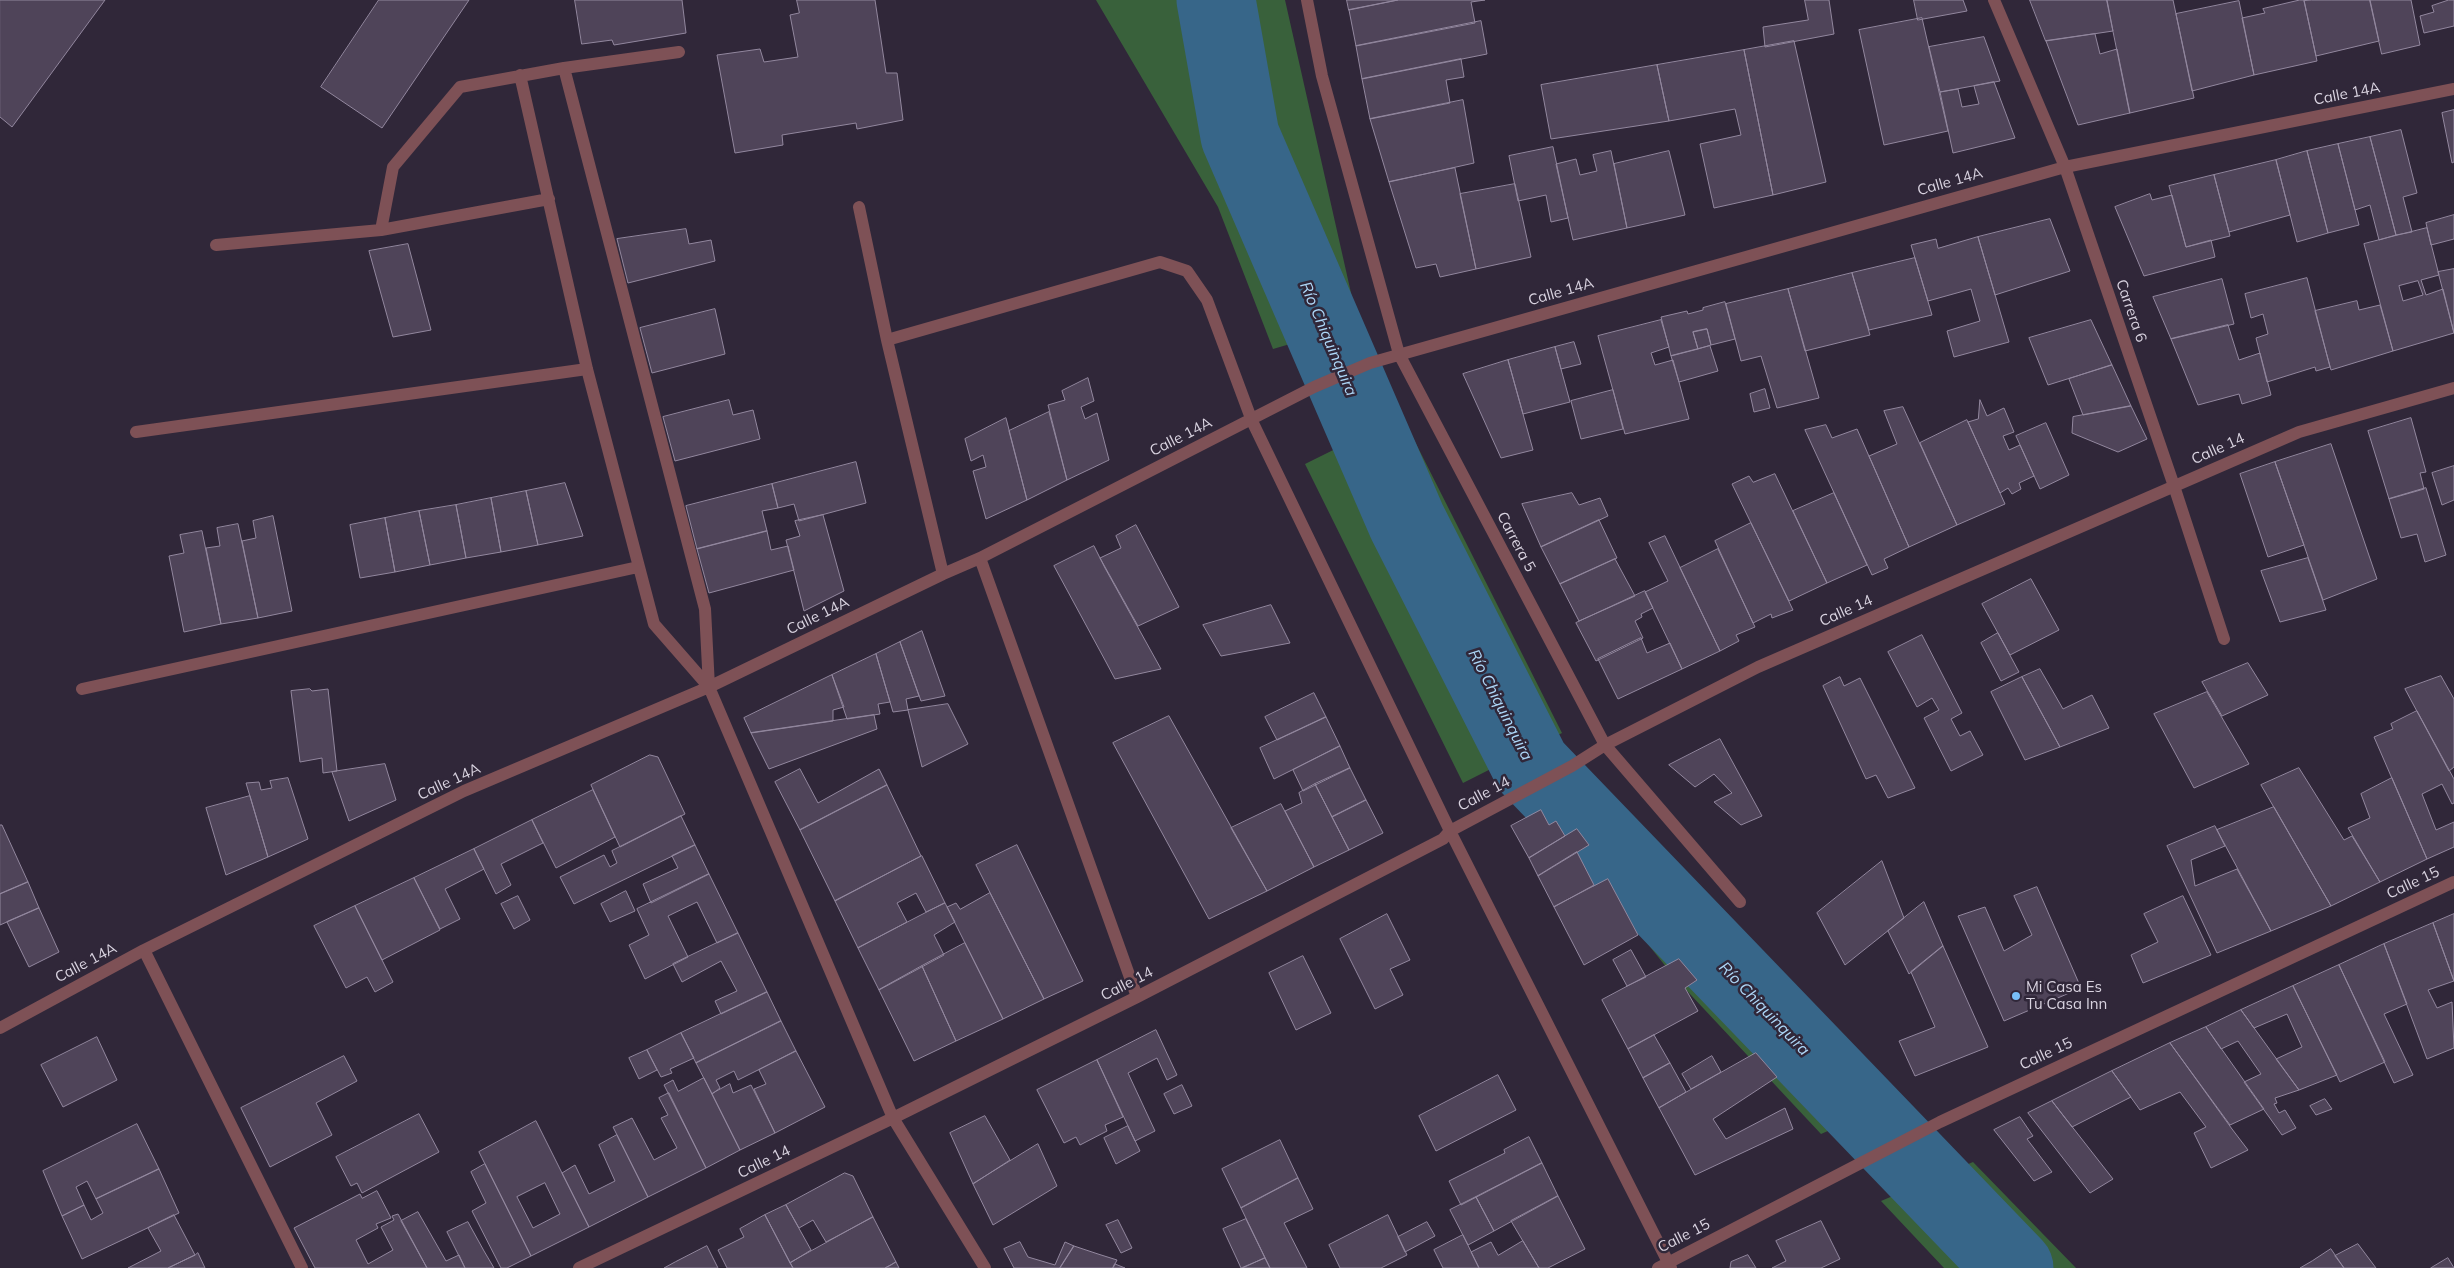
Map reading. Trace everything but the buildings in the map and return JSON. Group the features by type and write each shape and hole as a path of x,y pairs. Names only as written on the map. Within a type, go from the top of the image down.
{"street":[{"name":"Carrera 5","path":"1307,0 1322,76 1399,354 1605,745 1740,902"},
{"name":"Carrera 6","path":"1994,0 2065,167 2224,638"},
{"path":"381,230 393,167 460,87 564,68 680,52"},
{"path":"564,68 705,609 708,687"},
{"path":"520,75 587,369 654,624 708,687 893,1118 985,1268"},
{"name":"Calle 14A","path":"0,1028 144,950 464,791 708,687 980,558 1226,432 1252,421 1314,387 1370,363 2065,167 2454,89"},
{"path":"216,245 381,230 549,199"},
{"path":"858,207 887,340 943,574"},
{"path":"887,340 1160,262 1187,271 1207,300 1252,421 1450,831 1666,1266"},
{"path":"136,432 587,369"},
{"name":"Calle 14","path":"579,1268 893,1118 1137,997 1443,839 1450,831 1572,766 1605,745 1758,667 2299,432 2454,388"},
{"path":"980,558 1137,997"},
{"path":"82,689 638,567"},
{"name":"Calle 15","path":"1666,1266 1940,1122 2454,882"},
{"path":"144,950 302,1268"}],"green space":[{"path":"1096,0 1285,0 1358,324 1273,349 1218,207"},
{"path":"1402,416 1562,733 1463,783 1305,464"},
{"path":"1603,788 1900,1099 1821,1134 1675,978 1551,823"},
{"path":"1973,1162 2076,1268 1944,1268 1881,1201"}],"waterway":[{"name":"Río Chiquinquira","path":"1216,0 1240,136 1407,522 1531,766 2014,1268"}],"place":[{"name":"Mi Casa Es Tu Casa Inn","path":"2016,996"}]}
